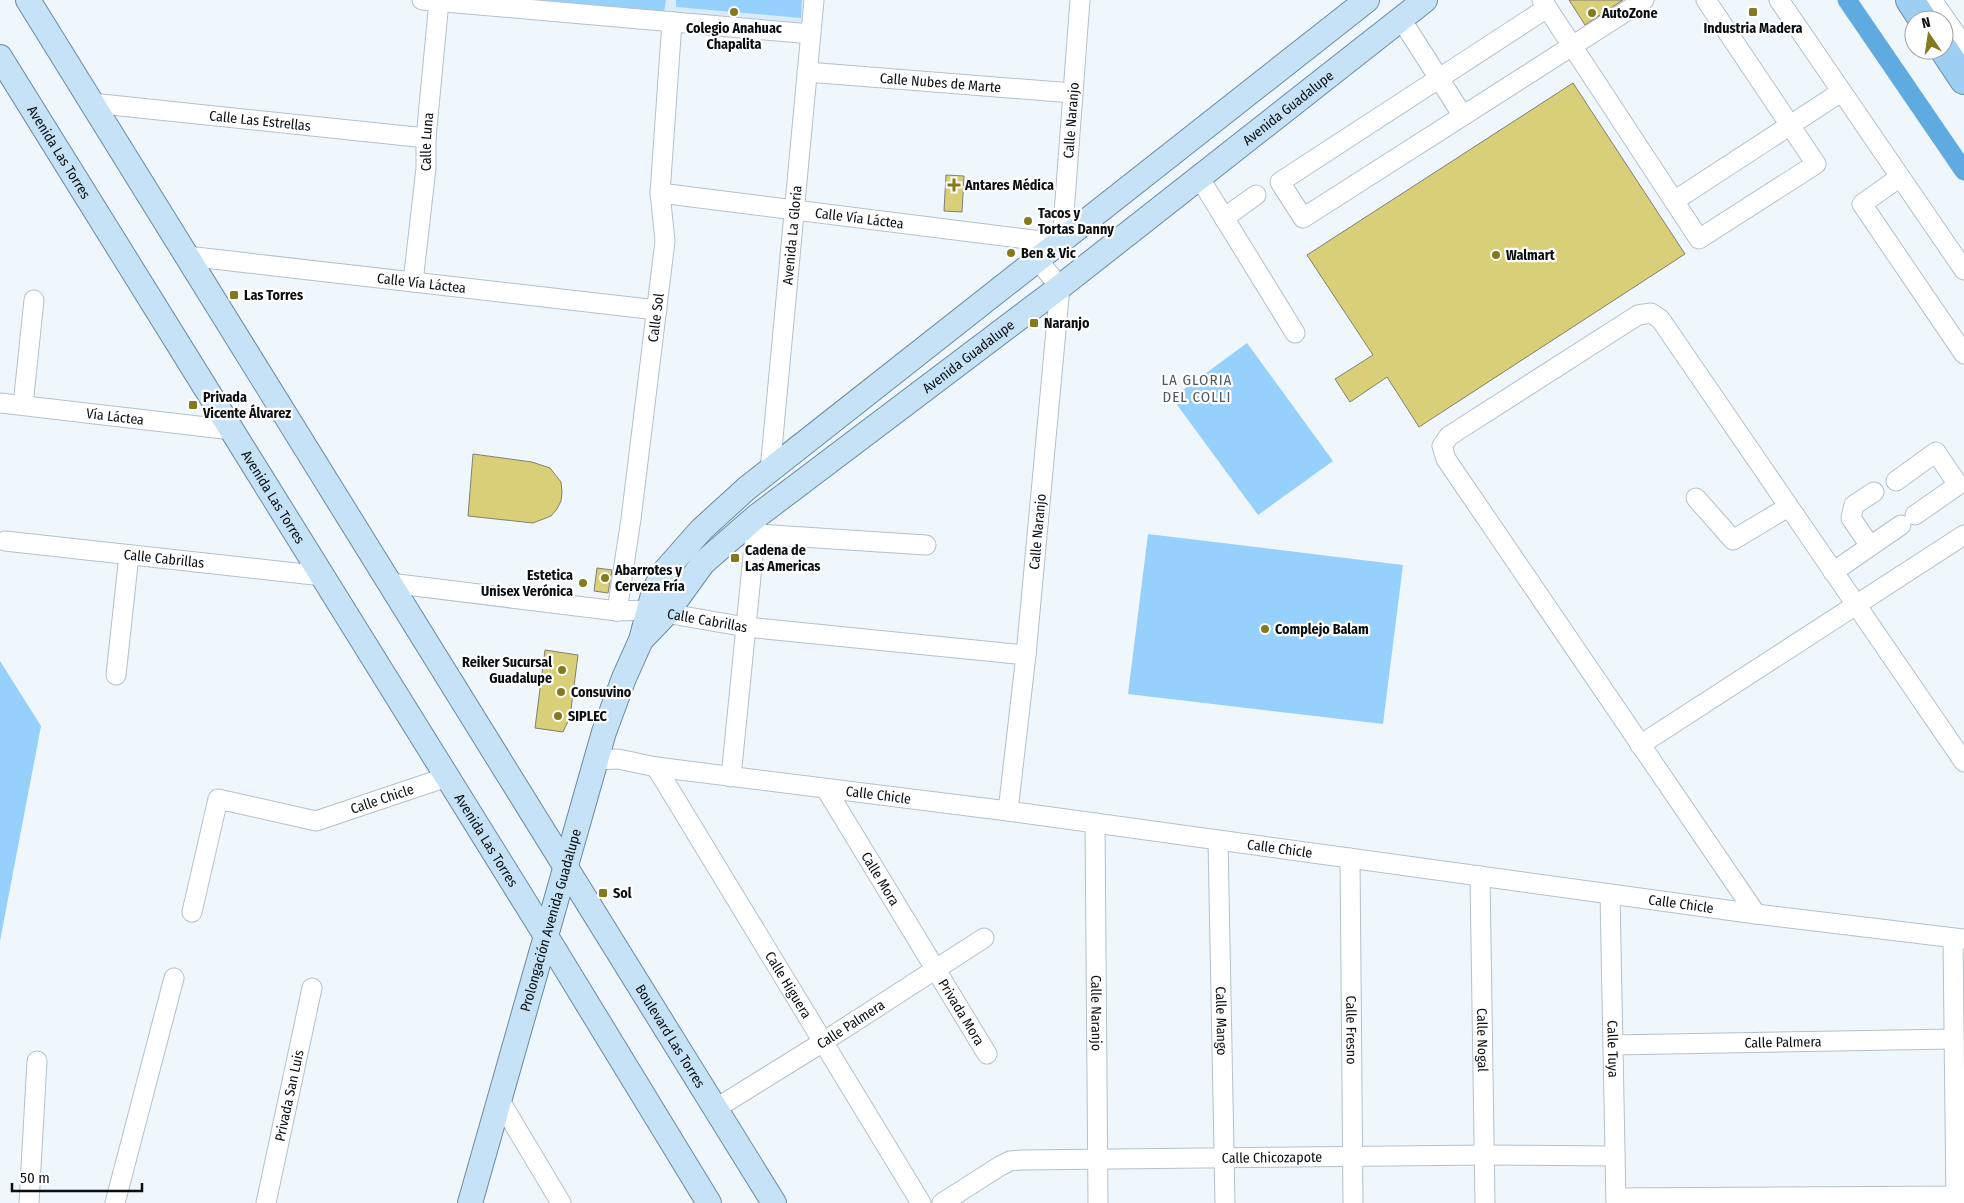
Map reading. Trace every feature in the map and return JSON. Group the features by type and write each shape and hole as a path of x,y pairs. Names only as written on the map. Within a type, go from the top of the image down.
{"highway":[{"path":"1951,60 1964,80"}],"main road":[{"path":"28,0 566,868"},
{"path":"657,612 654,590 663,573 701,530 746,489 1367,0"},
{"name":"Avenida Guadalupe","path":"657,612 703,563 756,525 1425,0"},
{"name":"Avenida Las Torres","path":"0,57 546,936"},
{"name":"Prolongación Avenida Guadalupe","path":"470,1203 613,705 641,640 657,612"},
{"name":"Boulevard Las Torres","path":"566,868 774,1203"},
{"path":"546,936 709,1203"}],"street":[{"name":"Avenida La Gloria","path":"770,470 814,0"},
{"name":"Calle Naranjo","path":"1060,242 1080,0"},
{"path":"1644,0 1572,46 1463,116 1303,218 1280,182 1440,78 1544,4 1572,46 1699,239 1816,164 1706,0"},
{"path":"1779,0 1964,270"},
{"path":"1932,0 1964,46"},
{"path":"1944,0 1964,29"},
{"path":"430,1 811,34"},
{"name":"Calle Luna","path":"413,282 426,168 430,1"},
{"path":"1401,19 1463,116"},
{"name":"Calle Sol","path":"617,611 631,519 665,240 660,193 672,22"},
{"name":"Calle Nubes de Marte","path":"807,72 1073,94"},
{"path":"1674,201 1842,92"},
{"name":"Calle Las Estrellas","path":"92,103 426,138"},
{"path":"1198,177 1296,333"},
{"path":"1900,177 1862,204 1964,354"},
{"name":"Calle Vía Láctea","path":"660,193 1060,242"},
{"path":"1224,218 1256,195"},
{"name":"Calle Vía Láctea","path":"187,256 657,310"},
{"path":"1037,259 1060,287"},
{"name":"Calle Naranjo","path":"1008,811 1026,655 1060,287"},
{"path":"23,406 34,300"},
{"path":"1756,914 1446,459 1442,446 1449,436 1638,315 1651,313 1660,319 1964,762"},
{"name":"Vía Láctea","path":"0,403 232,430"},
{"path":"1833,572 1908,520 1961,490 1936,452 1896,481"},
{"path":"1870,546 1851,518 1854,506 1874,492"},
{"path":"1696,498 1733,540 1788,507"},
{"path":"731,777 756,525 926,545"},
{"path":"1640,745 1964,534"},
{"name":"Calle Cabrillas","path":"5,541 323,576"},
{"path":"116,674 129,555"},
{"name":"Calle Cabrillas","path":"390,583 617,611 657,612 746,627 1026,655"},
{"name":"Calle Chicle","path":"596,760 618,759 656,767 1095,822 1756,914 1959,939"},
{"name":"Calle Higuera","path":"656,767 921,1203"},
{"name":"Calle Chicle","path":"192,912 218,799 316,821 447,777"},
{"name":"Calle Mora","path":"826,789 935,969"},
{"name":"Calle Naranjo","path":"1095,822 1098,1203"},
{"name":"Calle Mango","path":"1218,840 1225,1203"},
{"name":"Calle Fresno","path":"1350,858 1353,1203"},
{"name":"Calle Nogal","path":"1480,876 1485,1203"},
{"name":"Calle Tuya","path":"1610,894 1616,1200"},
{"name":"Calle Palmera","path":"715,1109 984,938"},
{"path":"1616,1200 1959,1198 1959,1072 1953,1039 1959,939"},
{"name":"Privada Mora","path":"935,969 987,1054"},
{"path":"115,1203 174,978"},
{"name":"Privada San Luis","path":"266,1203 312,988"},
{"name":"Calle Palmera","path":"1613,1045 1953,1039"},
{"path":"29,1203 36,1061"},
{"path":"500,1101 561,1203"},
{"name":"Calle Chicozapote","path":"942,1203 1010,1161 1485,1155 1615,1156"}],"shaded area":[{"name":"Colegio Anahuac Chapalita","path":"523,0 806,0 804,24"},
{"path":"539,0 666,0 664,12"},
{"path":"676,0 802,0 801,18 676,7"},
{"path":"1247,343 1333,461 1258,515 1172,398"},
{"name":"Complejo Balam","path":"1148,534 1403,565 1383,724 1128,694"},
{"path":"0,661 41,726 0,941"}],"building":[{"name":"AutoZone","path":"1569,0 1623,0 1585,25"},
{"name":"Walmart","path":"1573,83 1685,254 1419,427 1387,377 1350,402 1335,379 1373,355 1307,255"},
{"name":"Antares Médica","path":"946,175 964,176 962,212 944,211"},
{"path":"473,454 532,462 550,468 561,482 561,501 557,509 551,516 533,523 468,516"},
{"path":"597,568 612,570 608,593 594,591"},
{"path":"545,650 578,655 570,717 563,732 535,728"}],"waterway":[{"path":"1847,0 1964,171"}],"place":[{"name":"Colegio Anahuac Chapalita","path":"734,12"},
{"name":"Industria Madera","path":"1753,12"},
{"name":"AutoZone","path":"1592,13"},
{"name":"Antares Médica","path":"954,185"},
{"name":"Tacos y Tortas Danny","path":"1028,221"},
{"name":"Ben & Vic","path":"1011,253"},
{"name":"Walmart","path":"1496,255"},
{"name":"Las Torres","path":"234,295"},
{"name":"Naranjo","path":"1034,323"},
{"name":"Privada Vicente Álvarez","path":"193,405"},
{"name":"Cadena de Las Americas","path":"735,558"},
{"name":"Abarrotes y Cerveza Fría","path":"605,578"},
{"name":"Estetica Unisex Verónica","path":"583,583"},
{"name":"Complejo Balam","path":"1265,629"},
{"name":"Reiker Sucursal Guadalupe","path":"562,670"},
{"name":"Consuvino","path":"561,692"},
{"name":"SIPLEC","path":"558,716"},
{"name":"Sol","path":"603,893"}],"district":[{"name":"LA GLORIA DEL COLLI","path":"1197,388"}]}
